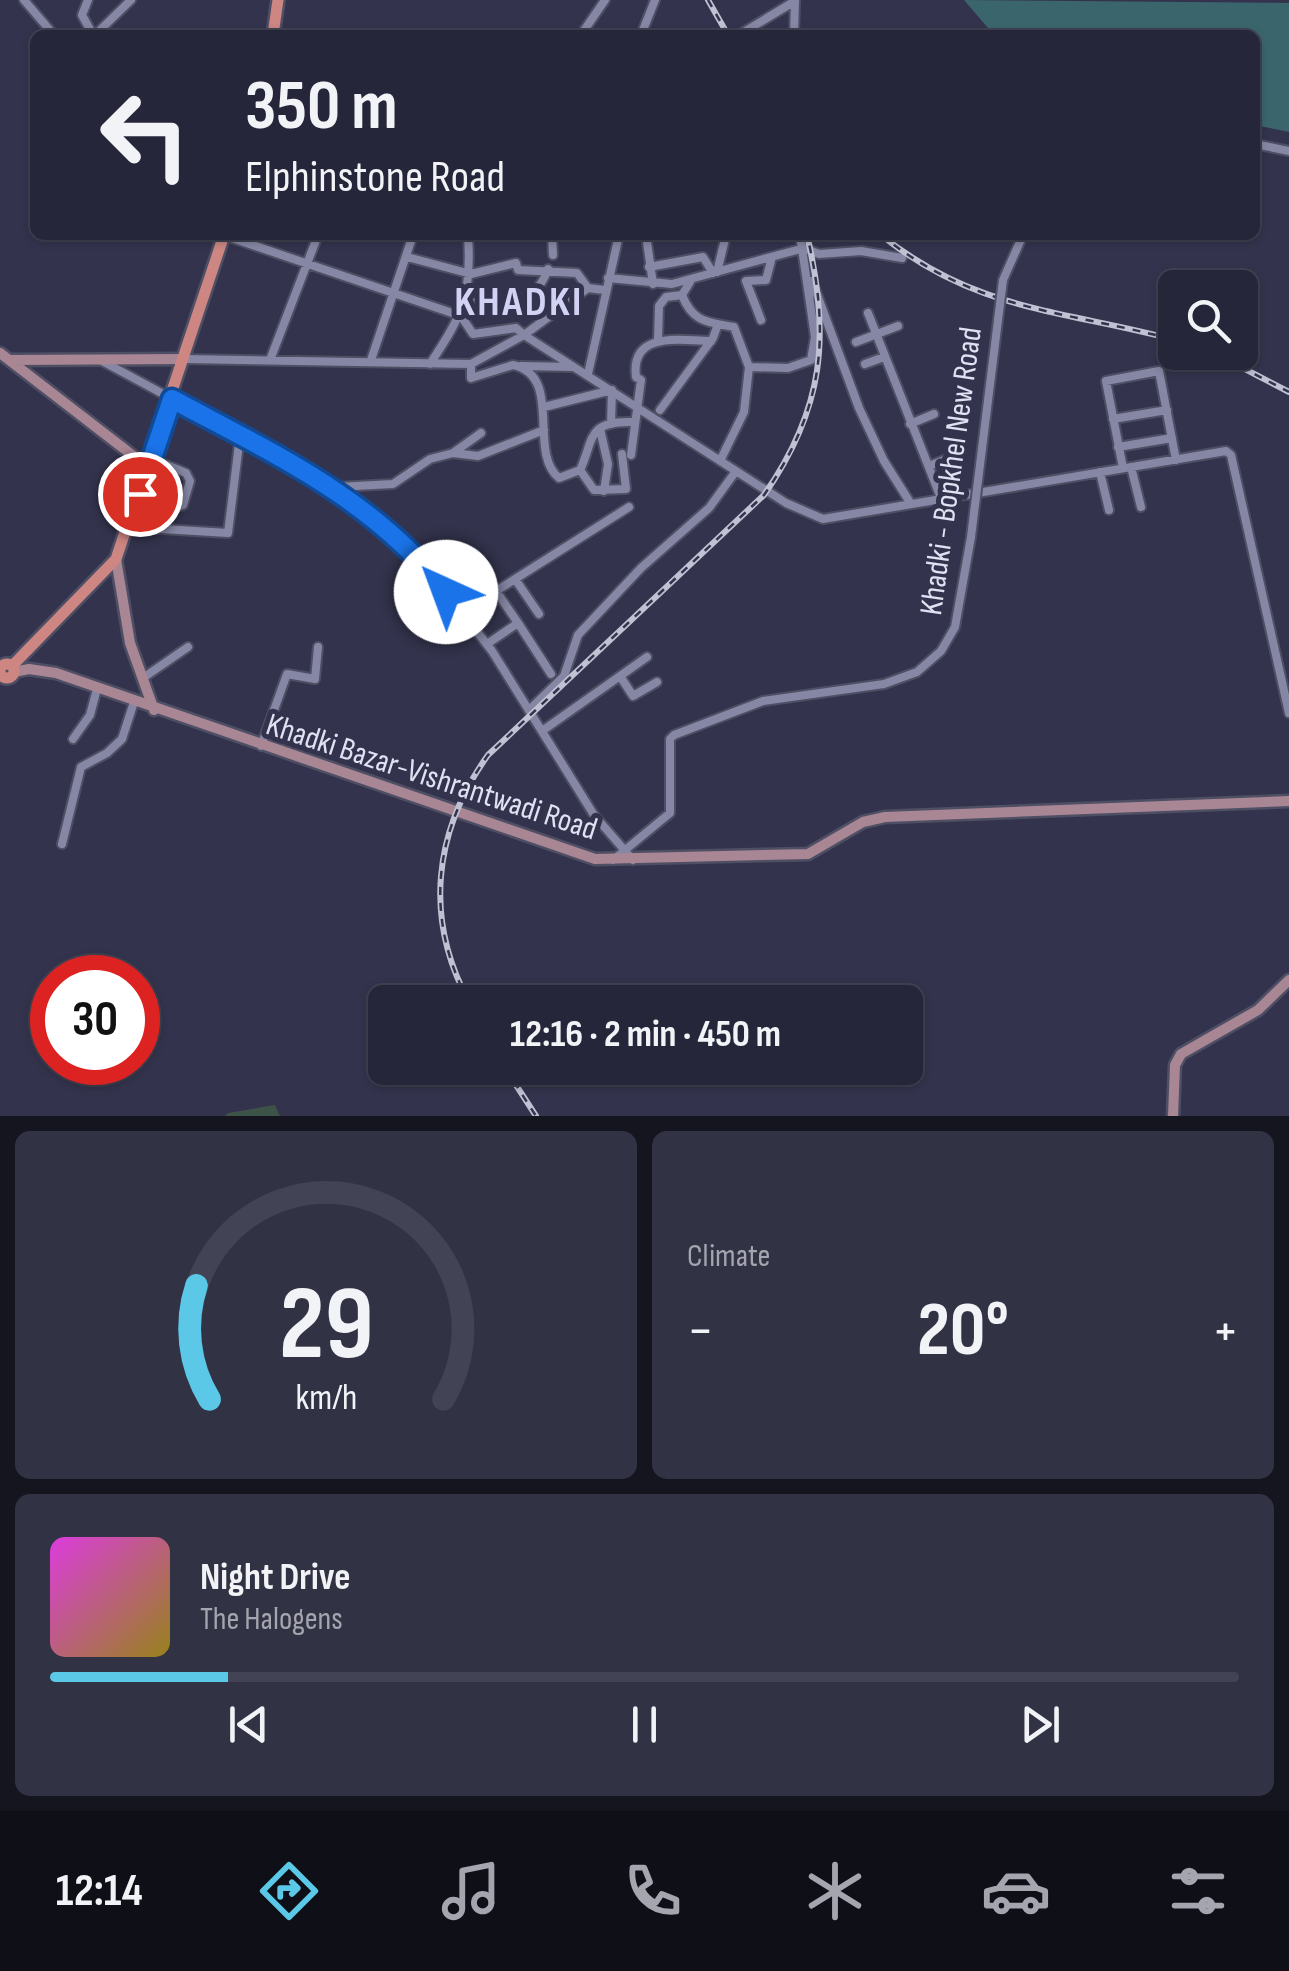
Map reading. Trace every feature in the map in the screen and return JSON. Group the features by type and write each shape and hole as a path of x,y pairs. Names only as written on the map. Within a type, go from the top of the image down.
{"main road":[{"path":"274,30 278,0"},
{"path":"4,670 116,559 222,240"}],"street":[{"path":"24,0 50,30"},
{"path":"88,0 82,14 91,30"},
{"path":"99,30 131,0"},
{"path":"644,30 655,0"},
{"path":"748,30 794,0"},
{"path":"794,0 794,30"},
{"path":"584,30 600,2"},
{"path":"1260,145 1289,150"},
{"path":"237,240 462,316 474,334 516,328 786,504 823,519 1229,452 1289,713"},
{"path":"270,360 316,240"},
{"path":"372,360 411,240"},
{"path":"430,364 462,316 470,274 468,240"},
{"path":"552,240 553,255"},
{"path":"588,374 618,240"},
{"path":"646,240 653,284"},
{"path":"715,272 725,240"},
{"path":"749,367 788,368 812,360 815,337 802,240"},
{"name":"Khadki - Bopkhel New Road","path":"624,849 670,813 670,739 674,735 762,700 884,684 931,662 955,627 971,536 1002,280 1021,240"},
{"path":"608,278 653,284 693,279 804,248 820,254 860,251 902,258"},
{"path":"406,257 470,274 516,263 518,270 548,268 577,272 588,288"},
{"path":"648,267 703,257 715,272"},
{"path":"761,320 746,281 766,280 772,257"},
{"path":"464,303 530,298 541,288 548,268"},
{"path":"808,275 858,408 911,504"},
{"path":"658,339 659,306 666,297 682,295 693,279"},
{"path":"5,356 470,364 524,335 588,288 604,290"},
{"path":"682,295 701,322 734,327 749,367 749,396 720,461"},
{"path":"868,314 942,498"},
{"path":"660,410 711,341 718,324"},
{"path":"856,342 898,326"},
{"path":"633,422 611,424 586,443 580,470 594,490 626,489 627,454 642,380 636,377 634,364 646,345 658,339 711,341"},
{"path":"5,356 150,464 186,473 189,490 183,505 177,507 140,494"},
{"path":"865,364 884,356"},
{"path":"100,359 336,487 430,571 487,644 594,814 633,860"},
{"path":"470,364 472,378 517,366 576,367"},
{"path":"517,366 527,372 544,407 544,452 555,476 580,470"},
{"path":"1141,507 1118,447 1106,382 1159,371 1176,460"},
{"path":"544,407 612,390"},
{"path":"611,424 612,390"},
{"path":"1113,419 1167,410"},
{"path":"910,424 934,414"},
{"path":"336,487 393,484 430,459 453,454 478,456 544,430"},
{"path":"600,430 608,464 604,491"},
{"path":"453,454 466,439 481,433"},
{"path":"129,527 228,533 240,436"},
{"path":"1118,447 1172,438"},
{"path":"929,466 949,458"},
{"path":"529,710 564,676 578,634 640,568 709,508 736,471"},
{"path":"1100,472 1108,510"},
{"path":"463,614 629,507"},
{"path":"116,559 130,644 154,710"},
{"path":"515,579 540,614"},
{"path":"496,591 551,674"},
{"path":"487,644 518,624"},
{"path":"143,678 188,646"},
{"path":"261,746 287,674 315,678 318,646"},
{"path":"542,731 648,656"},
{"name":"Khadki Bazar-Vishrantwadi Road","path":"4,670 29,668 56,674 578,855 613,860 808,854 863,822 885,817 1289,800"},
{"path":"620,676 633,696 657,682"},
{"path":"74,739 90,715 97,689"},
{"path":"62,844 82,767 122,739 134,702"},
{"path":"613,860 624,849"},
{"path":"1173,1116 1175,1065 1181,1054 1258,1010 1289,980"}],"shaded area":[{"path":"964,0 1289,3 1289,132 1260,126 1260,30 990,30"},
{"path":"275,1105 280,1116 225,1116 228,1113"}],"railway":[{"path":"708,0 725,30"},
{"path":"461,985 445,939 441,908 441,876 456,814 488,755 764,495 784,463 810,402 817,371 819,306 808,240"},
{"path":"888,240 952,280 987,294 1158,336"},
{"path":"1247,370 1289,392"},
{"path":"516,1085 536,1116"}],"district":[{"name":"KHADKI","path":"519,300"}],"route":[{"path":"140,494 172,399 336,487 430,571 446,592"}]}
